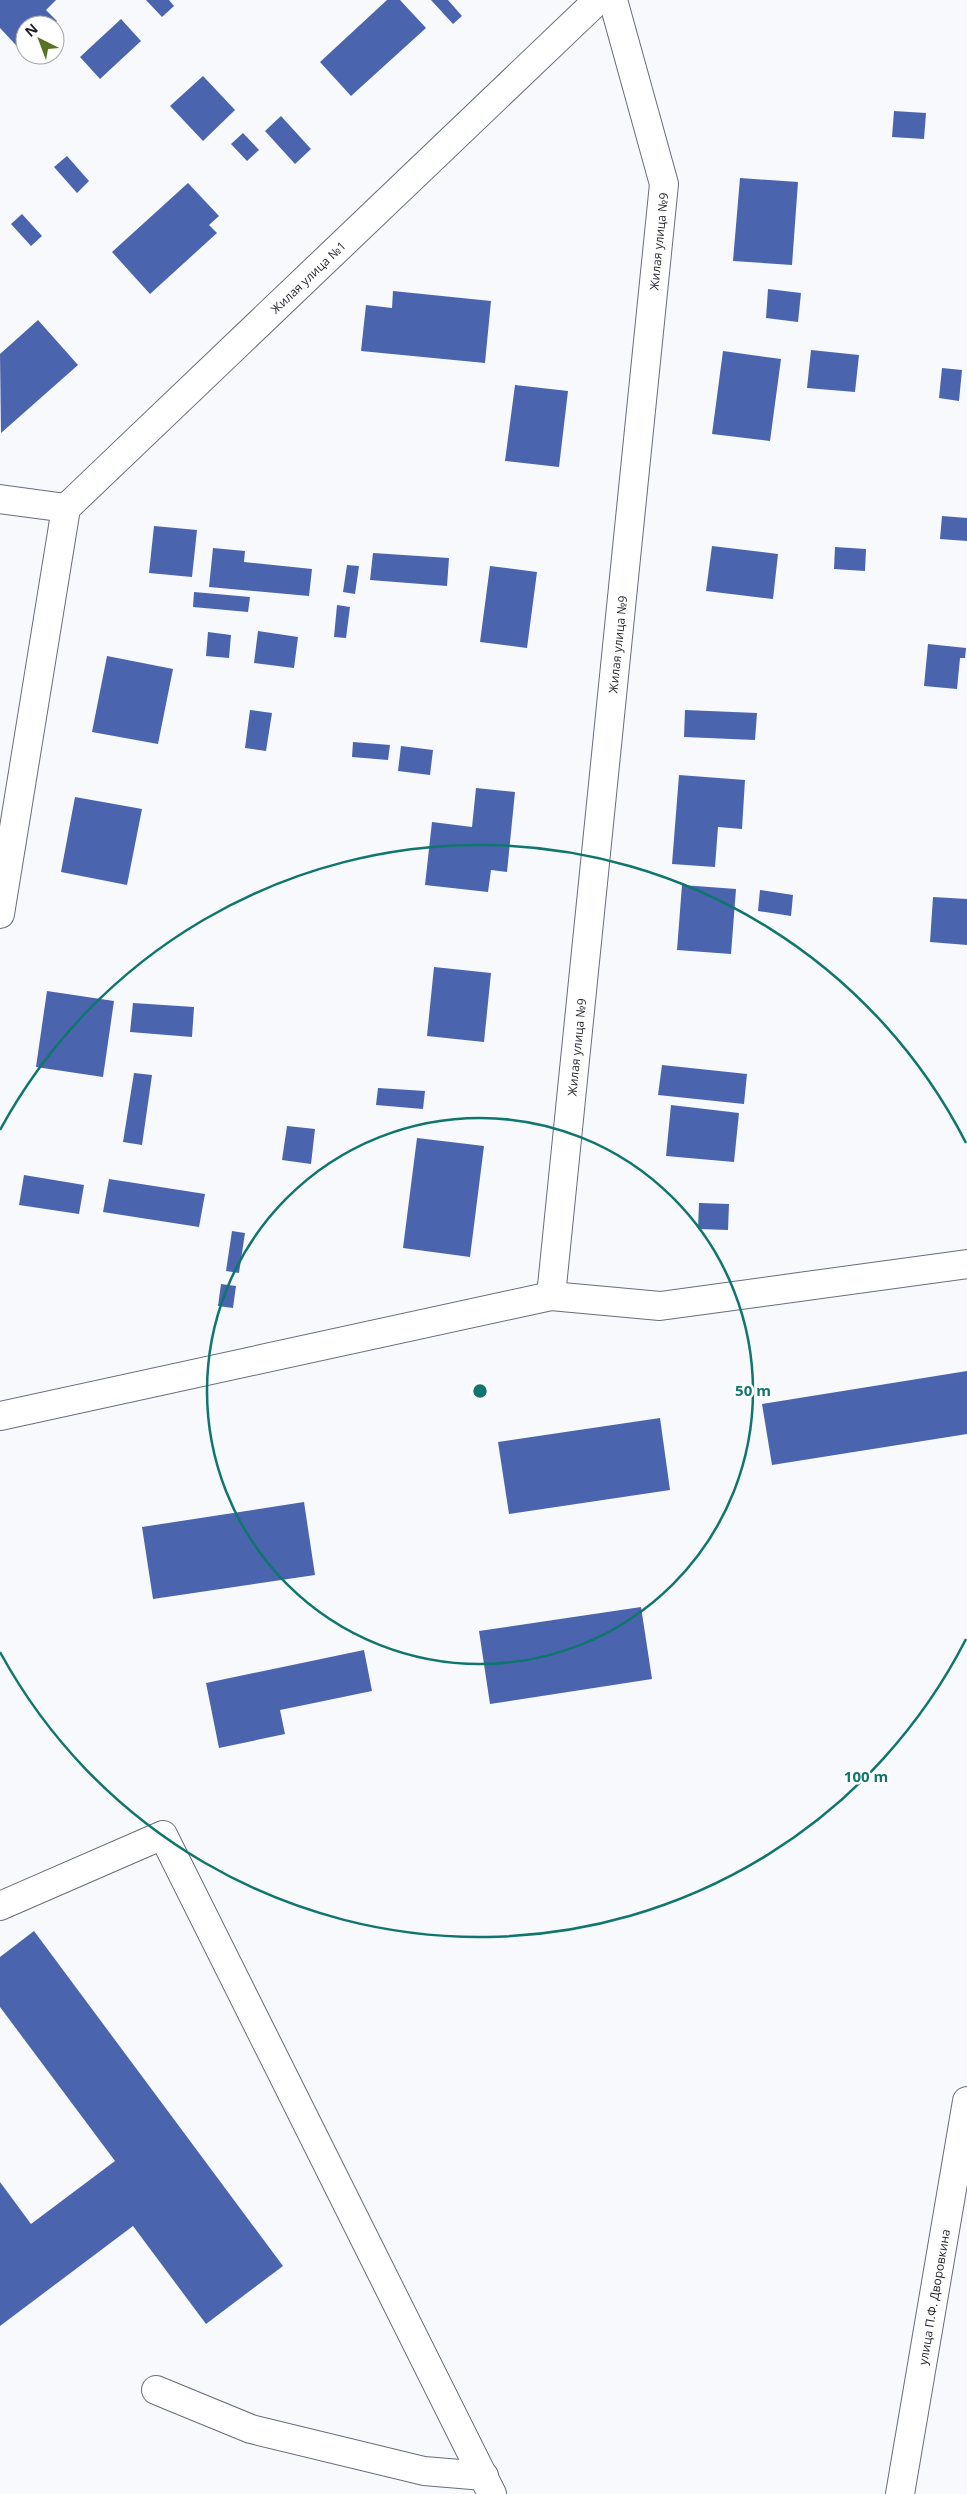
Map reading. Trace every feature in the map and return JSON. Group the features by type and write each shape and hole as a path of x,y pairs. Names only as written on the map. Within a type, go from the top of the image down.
{"street":[{"name":"Жилая улица №1","path":"66,508 598,0"},
{"name":"Жилая улица №9","path":"551,1296 664,184 613,0"},
{"path":"0,499 66,508 0,914"},
{"path":"0,1416 551,1296 660,1306 967,1264"},
{"path":"0,1906 163,1835 488,2485"},
{"name":"улица П.Ф. Дворовкина","path":"900,2494 967,2101"},
{"path":"156,2390 251,2429 488,2485"}],"building":[{"path":"0,0 56,0 46,10 51,15 15,15 15,44 0,28"},
{"path":"146,0 169,0 174,6 162,17"},
{"path":"387,0 400,0 426,28 351,96 320,62"},
{"path":"431,0 448,0 462,16 453,24"},
{"path":"121,19 141,41 100,79 80,57"},
{"path":"203,76 235,110 203,141 170,106"},
{"path":"894,111 926,113 924,139 892,137"},
{"path":"281,116 311,149 295,164 265,131"},
{"path":"243,133 259,150 247,161 231,144"},
{"path":"67,156 89,181 77,193 54,167"},
{"path":"740,178 798,182 792,265 733,261"},
{"path":"188,183 219,216 209,225 217,233 150,294 112,252"},
{"path":"22,214 42,236 31,246 11,224"},
{"path":"768,289 801,293 798,322 766,318"},
{"path":"393,291 491,301 485,363 361,351 366,305 392,308"},
{"path":"38,320 78,365 1,433 0,354"},
{"path":"811,350 859,355 855,392 807,388"},
{"path":"723,351 781,359 770,441 712,434"},
{"path":"942,368 962,370 959,401 939,398"},
{"path":"515,385 568,391 559,467 505,461"},
{"path":"942,516 967,518 967,541 940,539"},
{"path":"154,526 197,530 192,577 149,573"},
{"path":"712,546 778,554 773,599 706,591"},
{"path":"835,547 866,549 865,571 834,569"},
{"path":"213,548 245,551 244,562 312,569 309,596 209,587"},
{"path":"373,553 449,558 447,586 370,580"},
{"path":"347,565 359,566 355,594 343,592"},
{"path":"490,566 537,572 527,648 480,642"},
{"path":"194,592 250,597 248,612 193,607"},
{"path":"337,605 350,607 346,638 334,637"},
{"path":"258,631 298,637 294,668 254,663"},
{"path":"208,632 231,635 229,658 206,656"},
{"path":"928,644 966,648 965,658 960,658 957,689 924,686"},
{"path":"107,656 173,669 158,744 92,732"},
{"path":"250,710 272,713 266,751 245,748"},
{"path":"685,710 757,713 755,740 684,737"},
{"path":"353,742 390,745 388,760 352,757"},
{"path":"401,746 433,750 430,775 398,771"},
{"path":"679,775 745,780 742,829 718,827 715,867 672,864"},
{"path":"476,788 515,792 507,872 491,870 488,892 425,885 432,822 472,827"},
{"path":"75,797 142,809 127,885 61,872"},
{"path":"682,885 736,889 731,954 677,950"},
{"path":"760,890 793,895 791,916 758,911"},
{"path":"933,897 967,899 967,945 930,942"},
{"path":"434,967 491,973 484,1042 427,1036"},
{"path":"47,991 114,1001 103,1077 36,1067"},
{"path":"133,1003 194,1007 192,1037 130,1032"},
{"path":"662,1065 747,1074 744,1104 658,1095"},
{"path":"134,1073 152,1075 142,1145 123,1142"},
{"path":"378,1088 425,1091 423,1109 376,1105"},
{"path":"671,1105 739,1113 734,1162 666,1156"},
{"path":"287,1126 315,1129 311,1164 282,1160"},
{"path":"417,1138 484,1146 470,1257 403,1248"},
{"path":"24,1175 84,1185 79,1214 19,1205"},
{"path":"109,1179 205,1194 199,1227 103,1212"},
{"path":"699,1203 729,1204 728,1230 698,1229"},
{"path":"232,1231 245,1233 239,1273 226,1271"},
{"path":"221,1284 236,1286 233,1308 218,1306"},
{"path":"967,1371 967,1434 772,1465 762,1404"},
{"path":"660,1418 670,1490 509,1514 498,1442"},
{"path":"304,1502 315,1575 153,1599 142,1527"},
{"path":"641,1607 652,1679 490,1704 479,1631"},
{"path":"364,1650 372,1691 280,1710 285,1734 219,1748 206,1683"},
{"path":"34,1931 283,2266 206,2324 133,2226 0,2326 0,2182 31,2224 115,2161 0,2007 0,1957"}]}
